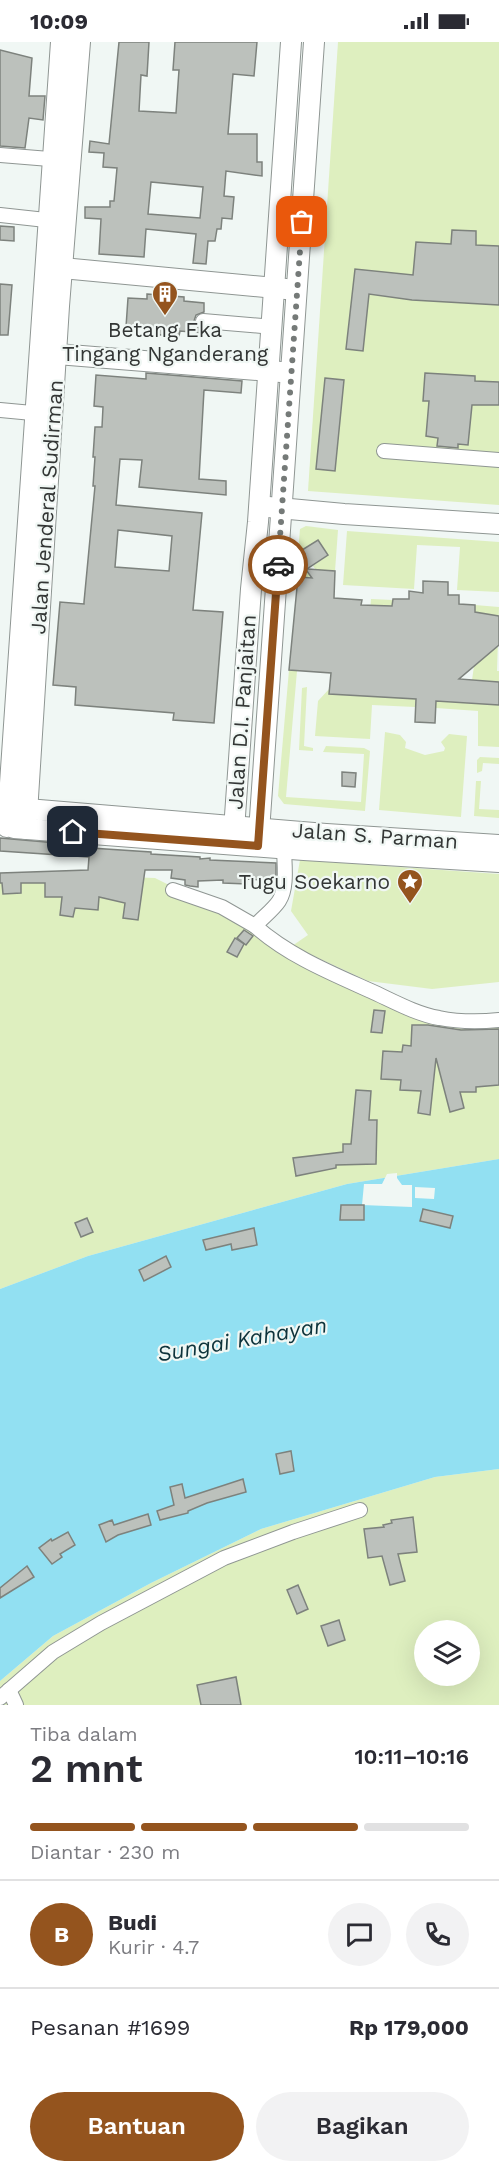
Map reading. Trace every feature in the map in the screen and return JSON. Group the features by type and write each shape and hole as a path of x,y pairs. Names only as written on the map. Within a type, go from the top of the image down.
{"street":[{"name":"Jalan Jenderal Sudirman","path":"12,818 45,415 61,160 61,42"},
{"name":"Jalan Jenderal Sudirman","path":"61,160 80,42"},
{"name":"Jalan D.I. Panjaitan","path":"233,835 269,371 291,42"},
{"name":"Jalan D.I. Panjaitan","path":"259,837 314,42"},
{"path":"0,155 61,160"},
{"path":"0,215 57,221"},
{"name":"Jalan Jenderal Sudirman","path":"45,415 57,354 62,268 57,221"},
{"path":"62,268 298,289"},
{"path":"203,321 262,326"},
{"path":"57,354 292,373"},
{"path":"0,410 45,415"},
{"path":"384,451 499,460"},
{"path":"259,506 499,524"},
{"name":"Jalan S. Parman","path":"12,818 259,837 499,845"},
{"name":"Jalan S. Parman","path":"259,837 284,847 499,862"},
{"path":"255,926 279,902 284,882 284,847"},
{"path":"173,890 222,907 255,926 281,946 320,968 402,1005 439,1018 478,1022 499,1020"},
{"path":"16,1705 4,1694 53,1652 101,1623 224,1558 360,1510"}],"green space":[{"path":"338,42 499,42 499,505 308,491"},
{"path":"306,526 338,530 335,571 316,570 313,566 328,555 318,540 303,550 305,554 298,559 311,577 323,579 296,577 300,529"},
{"path":"347,531 499,542 499,592 457,590 460,547 417,545 414,589 343,585"},
{"path":"371,599 393,600 392,606 380,606 366,663"},
{"path":"475,605 499,607 497,671 499,671 499,682 472,680 487,614 475,612"},
{"path":"289,670 297,671 286,797 361,802 364,754 323,752 326,746 364,748 370,751 365,811 284,804 278,796"},
{"path":"307,687 304,746 313,748 313,751 299,750 302,688"},
{"path":"330,688 333,694 416,699 415,707 372,705 370,739 315,736 318,701"},
{"path":"436,701 499,705 499,747 478,746 478,711 436,708"},
{"path":"385,732 400,735 406,742 405,748 425,755 444,751 445,748 441,742 449,734 467,736 461,817 379,810"},
{"path":"480,757 499,758 499,764 483,763 482,771 477,773 477,760"},
{"path":"476,781 481,781 479,809 499,810 499,818 474,816"},
{"path":"300,860 499,874 499,982 432,989 368,981 292,946 308,935 291,911"},
{"path":"0,873 155,878 215,908 378,1001 462,1029 499,1027 499,1159 347,1184 88,1256 0,1289"},
{"path":"499,1469 499,1705 0,1705 0,1681 53,1636 151,1583 261,1529 435,1477"}],"water":[{"name":"Sungai Kahayan","path":"499,1159 499,1469 435,1477 261,1529 151,1583 53,1636 0,1681 0,1289 88,1256 347,1184"}],"pier":[{"path":"397,1173 397,1178 402,1185 412,1185 412,1207 362,1205 364,1184 382,1184 387,1174"},
{"path":"415,1187 435,1188 434,1199 415,1198"}],"building":[{"path":"119,42 149,42 147,76 141,75 139,111 176,113 179,70 173,70 175,42 257,42 254,76 233,74 228,134 257,134 257,162 262,162 262,176 226,171 224,196 234,197 232,219 222,218 221,229 217,229 215,241 208,241 206,264 193,263 196,234 146,229 144,257 99,254 101,219 85,218 85,207 110,207 110,201 114,201 117,168 103,167 104,153 89,152 90,141 109,144","holes":["151,182 203,187 200,218 148,214"]},
{"path":"0,50 32,58 29,96 45,96 43,120 29,118 25,148 0,146"},
{"path":"0,226 14,227 14,241 0,240"},
{"path":"452,230 476,231 476,245 499,246 499,305 412,300 369,294 363,351 346,349 355,269 413,275 416,242 451,244"},
{"path":"0,284 12,285 8,335 0,335"},
{"name":"Betang Eka Tingang Nganderang","path":"147,294 184,297 184,301 204,303 204,312 196,315 194,321 202,333 180,331 179,336 145,334 145,328 126,327 128,298 147,299"},
{"path":"146,373 242,381 241,393 204,390 199,479 226,481 226,495 139,487 142,460 120,459 116,505 202,513 193,610 223,612 214,723 173,720 174,713 75,705 76,687 53,685 60,602 84,604 95,486 93,486 95,457 93,457 95,427 102,427 103,407 94,406 96,375 146,379","holes":["118,530 172,536 169,571 115,567"]},
{"path":"425,373 475,376 475,381 499,382 499,405 472,405 468,445 458,444 458,448 437,446 438,438 426,436 429,401 423,401"},
{"path":"325,378 344,380 335,471 316,469"},
{"path":"318,540 328,555 307,569 335,571 334,598 362,600 361,605 392,606 393,599 409,599 409,591 423,593 423,581 448,582 448,595 459,595 459,604 475,605 475,612 499,616 499,645 459,679 499,682 499,705 436,701 435,723 415,722 416,699 329,694 331,673 289,670 298,577 312,578 298,559 305,554 302,550"},
{"path":"342,772 356,773 355,787 342,786"},
{"path":"0,838 200,857 200,859 210,858 210,860 276,863 276,881 247,879 247,884 223,883 223,880 198,881 198,887 185,885 185,880 171,878 172,870 145,870 138,920 123,918 125,903 99,897 98,910 75,908 73,917 60,915 62,897 45,897 45,883 21,883 21,893 3,894 0,873 88,870 89,857 0,851"},
{"path":"244,930 253,936 246,945 237,938"},
{"path":"235,938 244,944 237,957 227,952"},
{"path":"374,1010 385,1011 382,1033 371,1032"},
{"path":"412,1025 461,1030 499,1029 499,1085 476,1087 476,1092 460,1092 464,1108 450,1112 436,1058 430,1115 418,1113 421,1091 400,1090 401,1080 381,1079 383,1051 402,1052 403,1045 411,1046"},
{"path":"356,1090 371,1091 369,1120 377,1120 376,1164 336,1165 336,1168 296,1176 293,1158 343,1152 343,1144 351,1144"},
{"path":"341,1205 364,1205 364,1220 340,1220"},
{"path":"423,1209 453,1216 450,1228 420,1221"},
{"path":"87,1218 93,1232 81,1237 75,1223"},
{"path":"254,1228 257,1245 232,1250 231,1244 206,1250 203,1240"},
{"path":"166,1256 171,1267 144,1281 139,1270"},
{"path":"291,1451 294,1471 280,1474 276,1454"},
{"path":"243,1479 246,1492 207,1503 188,1513 160,1520 157,1511 174,1505 170,1487 182,1484 185,1498"},
{"path":"148,1514 151,1525 118,1535 106,1542 99,1525 112,1520 114,1525"},
{"path":"413,1517 417,1552 398,1554 405,1581 390,1585 382,1556 368,1558 364,1529 384,1527 383,1525 392,1523 391,1520"},
{"path":"68,1532 75,1545 60,1554 62,1557 52,1564 39,1548 51,1539 52,1541"},
{"path":"27,1566 34,1577 0,1598 0,1588"},
{"path":"298,1585 308,1609 297,1614 287,1590"},
{"path":"339,1620 345,1640 328,1646 321,1626"},
{"path":"236,1677 241,1705 201,1705 197,1685"}],"way so far":[{"path":"278,565 302,222"}],"place":[{"name":"Betang Eka Tingang Nganderang","path":"165,317"},
{"name":"Tugu Soekarno","path":"410,905"}],"route":[{"path":"73,832 258,846 278,565"}]}
